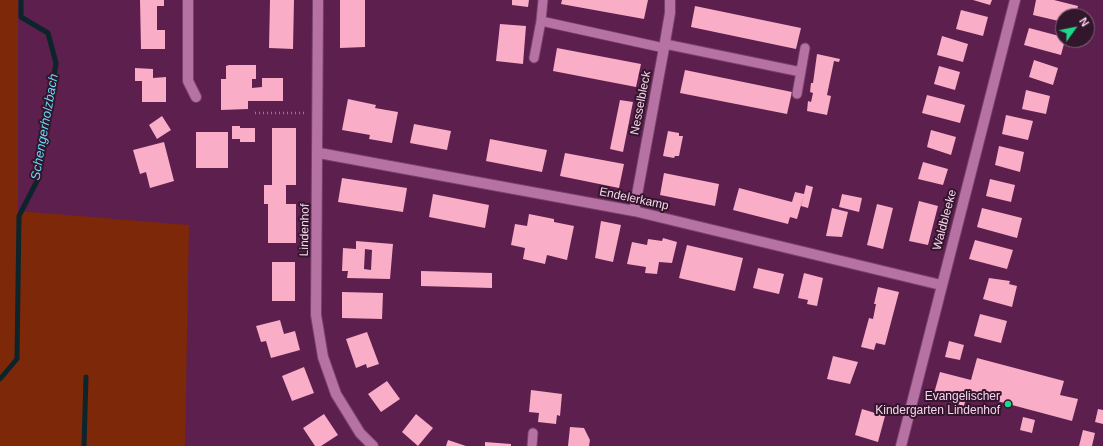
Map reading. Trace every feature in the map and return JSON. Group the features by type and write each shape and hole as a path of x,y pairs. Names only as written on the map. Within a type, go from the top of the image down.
{"street":[{"path":"188,0 188,81 196,97"},
{"name":"Lindenhof","path":"318,0 319,153 316,315 322,357 336,394 360,433 372,446"},
{"name":"Nesselbleck","path":"634,210 665,46 670,13 670,0"},
{"name":"Waldbleeke","path":"901,446 1015,0"},
{"name":"Endelerkamp","path":"319,153 634,210 941,285"}],"lane":[{"path":"534,58 541,21 543,0"},
{"path":"541,21 801,72"},
{"path":"797,94 805,48"},
{"path":"532,446 533,433"}],"path":[{"path":"255,112 318,113"}],"shaded area":[{"path":"0,0 18,0 18,211 189,225 185,446 0,446"}],"building":[{"path":"140,0 164,0 164,6 157,6 157,30 165,30 165,49 141,49"},
{"path":"270,0 294,0 293,49 269,48"},
{"path":"340,0 365,0 365,47 340,48"},
{"path":"512,0 529,0 528,7 512,5"},
{"path":"562,0 648,0 644,19 561,4"},
{"path":"973,0 992,0 990,5"},
{"path":"1036,0 1054,0 1078,6 1077,8 1055,8 1055,20 1033,15"},
{"path":"695,6 801,28 796,49 691,27"},
{"path":"961,10 988,17 983,36 956,29"},
{"path":"500,24 526,26 523,64 496,61"},
{"path":"1029,28 1055,35 1055,48 1063,48 1061,55 1024,45"},
{"path":"942,36 968,44 963,62 937,55"},
{"path":"557,48 641,64 636,87 553,71"},
{"path":"817,54 840,59 839,62 834,61 827,95 831,96 827,115 807,111 808,101 811,102 813,93 810,92 811,83 813,83"},
{"path":"1034,60 1058,68 1053,85 1029,77"},
{"path":"256,65 256,79 252,79 252,88 262,87 262,78 283,78 283,101 248,101 248,109 221,110 221,79 226,79 226,66"},
{"path":"939,66 960,72 955,90 934,84"},
{"path":"135,68 153,69 153,78 166,77 166,102 142,102 142,81 135,81"},
{"path":"685,70 792,92 787,114 680,93"},
{"path":"1026,90 1050,96 1046,114 1022,109"},
{"path":"927,95 965,105 960,123 922,113"},
{"path":"348,99 376,105 375,108 398,112 392,143 369,139 370,135 342,130"},
{"path":"620,100 633,102 623,152 610,149"},
{"path":"1006,115 1033,121 1028,140 1002,134"},
{"path":"162,116 171,130 157,139 149,125"},
{"path":"414,124 451,131 447,150 410,143"},
{"path":"232,126 240,126 240,128 255,128 255,142 240,142 240,139 232,139"},
{"path":"272,128 296,128 296,185 286,185 286,204 296,204 296,243 268,243 268,204 264,204 264,185 272,185"},
{"path":"931,130 956,137 951,155 927,147"},
{"path":"668,131 679,133 679,136 683,136 679,156 675,156 674,158 663,156"},
{"path":"196,132 228,132 228,168 196,168"},
{"path":"490,139 547,150 542,172 486,161"},
{"path":"164,142 174,181 150,188 146,172 140,174 133,150"},
{"path":"999,146 1024,152 1020,172 995,165"},
{"path":"565,153 624,164 619,188 560,176"},
{"path":"923,162 948,169 943,185 918,179"},
{"path":"664,173 719,184 715,206 660,195"},
{"path":"342,178 407,188 403,212 338,202"},
{"path":"990,179 1015,185 1011,202 986,196"},
{"path":"806,185 813,187 808,208 801,206 804,195 797,219 790,217 788,224 733,210 739,188 792,202 795,192 804,194"},
{"path":"433,194 489,205 485,228 429,217"},
{"path":"842,194 862,198 859,212 839,207"},
{"path":"919,201 938,206 928,245 909,241"},
{"path":"877,204 893,208 883,249 867,245"},
{"path":"832,208 848,212 842,237 826,236"},
{"path":"982,208 1022,218 1017,238 977,227"},
{"path":"529,214 554,219 554,222 574,226 567,260 547,255 545,264 523,259 525,248 511,245 515,224 527,226"},
{"path":"601,221 621,225 613,262 595,258"},
{"path":"663,238 677,242 672,263 659,262 657,274 645,273 646,267 627,264 632,242 647,245 648,239 662,241"},
{"path":"975,240 1013,250 1007,269 969,259"},
{"path":"356,241 393,244 390,279 347,278 348,271 342,271 343,248 356,249","holes":["365,249 372,250 371,270 364,269"]},
{"path":"687,245 743,258 735,291 679,278"},
{"path":"272,262 295,262 295,301 272,301"},
{"path":"758,268 784,274 779,294 753,288"},
{"path":"421,271 492,273 492,288 421,286"},
{"path":"804,273 823,278 817,306 807,304 808,300 798,298"},
{"path":"989,278 1010,281 1009,284 1017,286 1012,307 983,299"},
{"path":"878,287 899,292 885,345 876,343 874,350 861,347 869,318 873,319 876,304 874,304"},
{"path":"342,292 383,293 382,319 342,318"},
{"path":"980,314 1007,321 1001,343 974,336"},
{"path":"280,320 284,334 295,331 300,350 271,358 266,341 261,342 256,326"},
{"path":"367,332 379,364 367,368 366,364 356,368 346,339"},
{"path":"949,341 964,345 960,360 945,357"},
{"path":"833,356 858,362 850,384 827,379"},
{"path":"977,358 1064,381 1060,395 1078,399 1072,421 967,393 964,406 933,397 940,372 971,380"},
{"path":"304,367 314,393 292,401 282,376"},
{"path":"387,381 400,399 381,412 368,394"},
{"path":"531,390 562,394 560,416 557,415 556,424 538,422 539,413 529,412"},
{"path":"862,409 885,416 878,442 855,435"},
{"path":"1098,409 1103,410 1103,424 1095,422"},
{"path":"324,414 338,435 321,446 315,446 303,428"},
{"path":"416,414 433,428 418,446 402,432"},
{"path":"1023,417 1035,420 1032,433 1020,430"},
{"path":"570,427 584,428 590,440 589,446 568,446"},
{"path":"1083,430 1095,433 1092,446 1079,446"},
{"path":"448,440 466,446 446,446"},
{"path":"485,442 511,444 511,446 485,446"}],"waterway":[{"name":"Schengerholzbach","path":"0,379 17,359 19,216 38,179 56,63 48,33 21,17 21,0"},
{"path":"84,446 86,377"}],"place":[{"name":"Evangelischer Kindergarten Lindenhof","path":"1008,404"}]}
